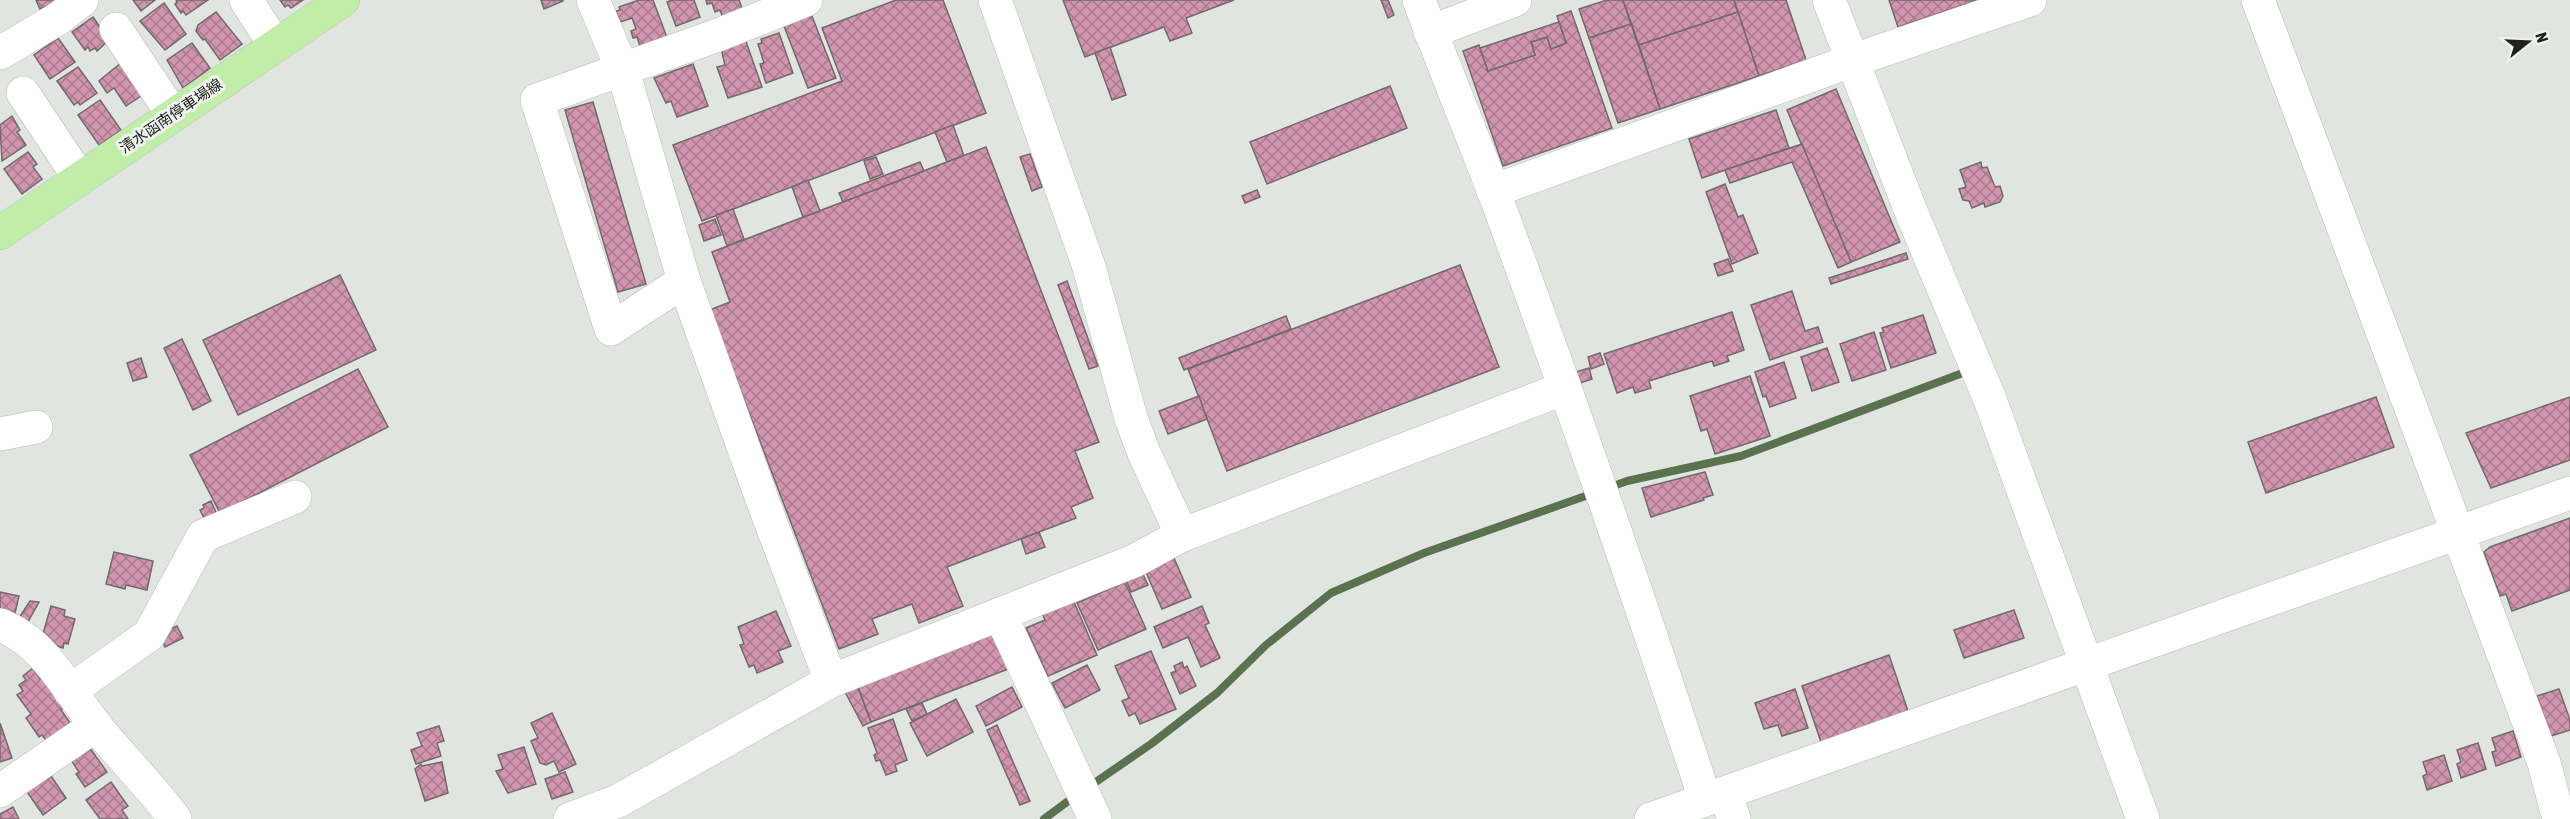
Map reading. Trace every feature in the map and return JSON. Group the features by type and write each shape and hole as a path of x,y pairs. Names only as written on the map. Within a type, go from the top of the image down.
{"main road":[{"name":"清水函南停車場線","path":"0,233 343,0"}],"street":[{"path":"0,53 58,18 82,0"},
{"path":"246,0 275,45"},
{"path":"593,0 623,71 684,280 767,513 831,681"},
{"path":"684,280 611,329 537,100 623,71 806,0"},
{"path":"995,0 1089,267 1131,418 1144,453 1182,535"},
{"path":"1419,0 1493,191 1630,571 1721,804"},
{"path":"1430,32 1515,0"},
{"path":"1829,0 1912,214 1989,397 2143,819"},
{"path":"1493,191 1851,61 2030,0"},
{"path":"2258,0 2459,533 2557,758 2559,819"},
{"path":"116,29 173,115"},
{"path":"23,93 80,178"},
{"path":"570,819 618,801 831,681 1134,561 1182,535 1565,388"},
{"path":"0,434 36,427"},
{"path":"1651,819 1721,804 2085,665 2570,493"},
{"path":"70,691 149,635 203,536 295,497"},
{"path":"1000,614 1095,819"},
{"path":"0,625 37,650 175,819"},
{"path":"0,790 96,725"}],"building":[{"path":"36,0 63,0 40,9"},
{"path":"133,0 155,0 141,11"},
{"path":"176,0 208,0 186,15 183,11 181,13 175,4"},
{"path":"280,0 303,0 291,8 288,5 285,7"},
{"path":"541,0 563,0 563,1 544,9"},
{"path":"639,0 653,0 669,43 641,49 637,37 633,38 631,31 636,29 632,18 620,22 616,11 620,10 619,7"},
{"path":"694,0 700,17 676,26 667,2"},
{"path":"706,0 739,0 743,11 723,18 720,10 715,12 712,3 707,4"},
{"path":"896,0 943,0 986,113 702,221 673,145 842,81 822,28"},
{"path":"1063,0 1234,0 1186,18 1192,33 1170,41 1164,27 1085,57"},
{"path":"1381,0 1388,0 1394,15 1388,18"},
{"path":"1607,0 1623,0 1631,24 1589,38 1579,9"},
{"path":"1623,0 1734,0 1738,12 1639,45"},
{"path":"1734,0 1786,0 1806,60 1759,76"},
{"path":"1889,0 1978,0 1898,27"},
{"path":"164,3 186,34 165,50 140,21"},
{"path":"810,11 836,78 808,88 782,21"},
{"path":"1571,11 1612,128 1503,166 1463,51 1479,45 1488,71 1535,55 1531,42 1547,37 1551,49 1566,43 1557,16"},
{"path":"216,12 242,44 220,60 205,39 203,40 196,31 198,25"},
{"path":"1738,12 1759,76 1660,109 1639,45"},
{"path":"93,17 109,40 97,51 95,48 90,51 88,47 85,50 72,32"},
{"path":"1559,22 1566,43 1551,49 1547,37 1531,42 1535,55 1488,71 1480,48"},
{"path":"1631,24 1660,109 1618,123 1589,38"},
{"path":"779,33 793,73 766,83 760,64 764,63 758,44 762,43 761,39"},
{"path":"744,36 762,87 728,98 717,67 725,65 720,44"},
{"path":"58,38 75,62 50,79 34,55"},
{"path":"192,43 210,68 183,88 167,60"},
{"path":"1110,47 1126,95 1112,100 1095,53"},
{"path":"122,62 144,94 126,106 114,88 107,93 99,81"},
{"path":"693,64 708,106 677,117 671,101 666,103 654,78"},
{"path":"78,67 97,93 80,105 78,102 74,105 57,81"},
{"path":"1390,86 1407,128 1267,184 1250,142"},
{"path":"1836,89 1900,242 1851,262 1787,110"},
{"path":"100,100 121,130 99,145 78,115"},
{"path":"593,102 646,284 618,292 565,110"},
{"path":"1776,110 1789,148 1702,178 1689,139"},
{"path":"12,116 20,130 17,132 26,145 2,161 0,125"},
{"path":"953,125 964,156 947,162 935,132"},
{"path":"1802,144 1851,262 1838,268 1792,162 1730,183 1725,170"},
{"path":"986,147 1099,442 1075,451 1093,498 1071,507 1076,518 947,567 963,606 919,623 912,604 872,619 878,634 839,649 710,310 730,302 712,252"},
{"path":"28,152 37,164 33,167 42,179 22,194 4,169"},
{"path":"1030,154 1042,187 1032,191 1020,157"},
{"path":"876,157 883,174 870,179 864,161"},
{"path":"920,162 924,171 843,202 839,193"},
{"path":"1981,162 1982,168 1987,167 1995,187 2000,186 2003,196 2000,202 1985,207 1984,203 1972,208 1969,201 1963,200 1959,189 1966,187 1960,170"},
{"path":"808,180 820,211 803,217 792,187"},
{"path":"1725,184 1738,217 1743,215 1758,253 1732,264 1706,192"},
{"path":"1257,190 1260,197 1245,203 1242,196"},
{"path":"733,209 744,239 727,246 716,215"},
{"path":"715,219 721,235 704,241 699,225"},
{"path":"1906,253 1908,259 1831,284 1829,278"},
{"path":"1728,259 1733,271 1718,276 1714,264"},
{"path":"1460,265 1499,367 1227,471 1188,369"},
{"path":"340,275 376,350 238,415 203,340"},
{"path":"1067,281 1098,366 1089,369 1058,285"},
{"path":"1792,291 1805,331 1818,327 1823,342 1770,360 1751,305"},
{"path":"1732,312 1744,350 1727,356 1729,361 1714,366 1712,361 1649,381 1651,388 1635,393 1633,387 1617,393 1604,354"},
{"path":"1923,315 1936,353 1891,368 1880,333 1884,332 1882,328"},
{"path":"1286,316 1291,329 1184,370 1179,358"},
{"path":"1874,332 1886,370 1852,381 1840,344"},
{"path":"182,339 211,401 193,410 164,348"},
{"path":"1827,348 1839,382 1812,391 1801,357"},
{"path":"1600,353 1604,364 1591,369 1588,357"},
{"path":"141,358 147,377 133,381 127,363"},
{"path":"1784,362 1796,398 1770,407 1766,396 1763,397 1755,372"},
{"path":"1589,368 1592,379 1580,383 1576,372"},
{"path":"358,369 388,427 220,513 190,455"},
{"path":"1750,376 1770,436 1715,454 1707,429 1701,431 1690,396"},
{"path":"1199,396 1207,419 1168,434 1159,411"},
{"path":"2376,397 2394,447 2266,493 2248,442"},
{"path":"2570,397 2570,460 2491,488 2466,433"},
{"path":"1705,472 1713,495 1651,517 1642,488"},
{"path":"211,501 219,519 207,524 200,510 204,508 203,505"},
{"path":"2570,518 2570,590 2512,611 2506,594 2500,596 2484,552 2490,547"},
{"path":"1039,532 1045,547 1026,554 1021,539"},
{"path":"1174,549 1177,556 1174,558 1191,597 1162,609 1145,570"},
{"path":"114,552 153,561 147,590 126,585 125,589 106,584"},
{"path":"1140,568 1148,585 1131,592 1124,575"},
{"path":"1125,582 1146,629 1098,650 1077,603"},
{"path":"0,592 19,596 15,613 12,612 10,620 0,618"},
{"path":"1071,595 1097,655 1048,676 1026,628 1045,620 1040,608"},
{"path":"30,601 39,602 24,629 15,624"},
{"path":"51,606 65,610 64,616 75,619 68,644 64,643 63,648 48,643 42,637"},
{"path":"1202,606 1209,623 1205,625 1220,658 1201,667 1188,637 1163,648 1154,627"},
{"path":"2014,610 2024,638 1964,658 1954,630"},
{"path":"776,611 791,646 778,651 783,662 757,673 754,665 749,667 740,645 744,644 738,627"},
{"path":"177,626 183,638 165,647 159,634"},
{"path":"993,629 1008,669 871,722 856,682"},
{"path":"1151,651 1176,709 1140,724 1135,713 1129,716 1122,701 1129,698 1115,666"},
{"path":"1889,655 1908,711 1821,742 1802,686"},
{"path":"1182,662 1184,668 1187,666 1196,686 1180,694 1171,673 1176,671 1174,666"},
{"path":"1087,665 1100,690 1065,708 1052,683"},
{"path":"33,668 40,679 43,677 65,707 61,710 73,727 49,744 42,735 39,737 26,718 31,714 17,695 23,691 19,685 26,680 23,676"},
{"path":"857,685 871,722 863,726 844,690"},
{"path":"1012,687 1022,707 986,726 976,706"},
{"path":"1795,689 1808,728 1782,736 1778,725 1764,729 1755,703"},
{"path":"2559,689 2570,720 2570,730 2551,736 2537,696"},
{"path":"956,699 973,732 927,756 910,723"},
{"path":"922,703 927,714 912,721 906,709"},
{"path":"552,713 576,764 559,772 554,761 546,765 540,763 531,741 538,738 531,723"},
{"path":"893,719 907,760 895,765 897,771 886,775 880,760 876,761 874,755 877,753 868,728"},
{"path":"0,723 12,758 0,762"},
{"path":"997,725 1030,801 1020,805 987,730"},
{"path":"439,726 444,741 437,743 441,756 416,764 411,750 422,746 417,733"},
{"path":"2513,731 2521,757 2496,766 2492,752 2496,751 2492,738"},
{"path":"2478,743 2486,769 2461,778 2457,764 2461,762 2457,750"},
{"path":"87,744 107,772 85,787 76,774 79,772 69,757"},
{"path":"524,747 536,784 508,793 496,771 503,769 498,755"},
{"path":"2444,755 2452,781 2427,790 2423,776 2427,774 2423,762"},
{"path":"442,762 448,793 425,801 415,769 421,764 422,766"},
{"path":"47,770 66,798 43,815 23,786"},
{"path":"565,772 573,792 552,799 545,779"},
{"path":"111,782 128,806 122,810 128,819 100,819 86,800"},
{"path":"13,807 19,819 0,819 0,814"}],"waterway":[{"path":"1608,488 1627,481 1741,456 1960,374"},
{"path":"1090,786 1151,744 1217,693 1266,645 1331,593 1424,553 1594,493"},
{"path":"1044,819 1075,796"}]}
